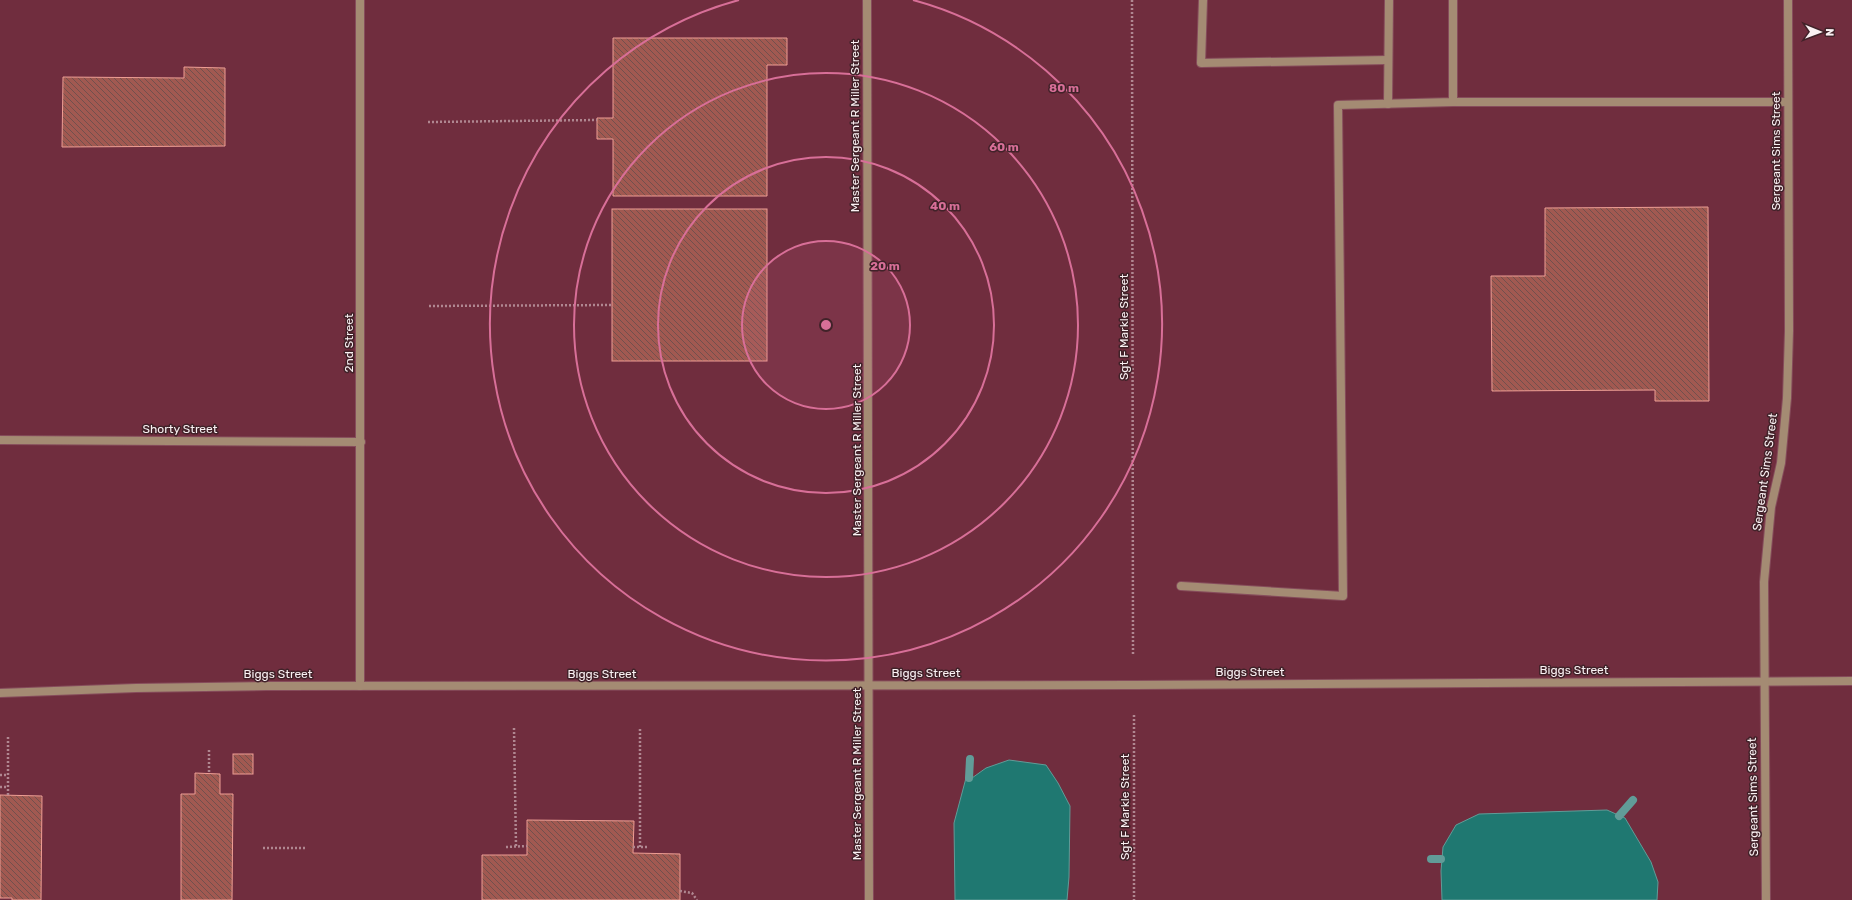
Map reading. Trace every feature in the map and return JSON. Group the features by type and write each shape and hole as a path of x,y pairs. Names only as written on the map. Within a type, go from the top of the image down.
{"street":[{"name":"2nd Street","path":"360,0 360,686"},
{"name":"Master Sergeant R Miller Street","path":"867,0 869,900"},
{"path":"1203,0 1201,63 1388,60"},
{"path":"1388,104 1389,0"},
{"path":"1452,0 1453,102"},
{"name":"Sergeant Sims Street","path":"1766,900 1764,582 1771,508 1781,463 1787,398 1789,331 1788,0"},
{"path":"1180,586 1342,596 1338,105 1453,102 1788,102"},
{"name":"Shorty Street","path":"0,440 360,442"},
{"name":"Biggs Street","path":"0,693 136,688 360,686 1149,685 1852,681"}],"path":[{"name":"Sgt F Markle Street","path":"1132,0 1133,654"},
{"path":"428,122 597,120"},
{"path":"429,306 612,305"},
{"name":"Sgt F Markle Street","path":"1134,715 1134,900"},
{"path":"640,727 640,847"},
{"path":"514,728 516,846"},
{"path":"8,735 8,795"},
{"path":"209,750 209,774"},
{"path":"0,775 8,775"},
{"path":"0,788 8,788"},
{"path":"506,847 527,846"},
{"path":"633,847 648,847"},
{"path":"264,848 307,848"},
{"path":"680,891 692,893 697,900"}],"water":[{"path":"1009,760 1046,765 1058,783 1070,806 1069,877 1067,900 955,900 954,823 966,778 972,778 986,768"},
{"path":"1607,810 1625,818 1651,862 1658,882 1657,900 1442,900 1441,871 1443,847 1456,825 1479,814"}],"building":[{"path":"613,38 787,38 787,65 767,65 767,196 613,196 613,139 597,139 597,118 613,118"},
{"path":"184,67 225,68 225,146 62,147 63,77 184,78"},
{"path":"1708,207 1709,401 1655,401 1655,390 1492,391 1491,276 1545,276 1545,208"},
{"path":"612,209 767,209 767,361 612,361"},
{"path":"233,754 253,754 253,774 233,774"},
{"path":"195,773 220,774 220,794 233,794 232,900 181,900 181,794 195,794"},
{"path":"0,795 42,796 41,900 12,900 12,898 0,898"},
{"path":"527,820 634,821 633,853 680,854 680,900 482,900 482,855 527,855"}],"waterway":[{"path":"969,778 970,759"},
{"path":"1619,816 1633,800"},
{"path":"1431,859 1441,859"}]}
